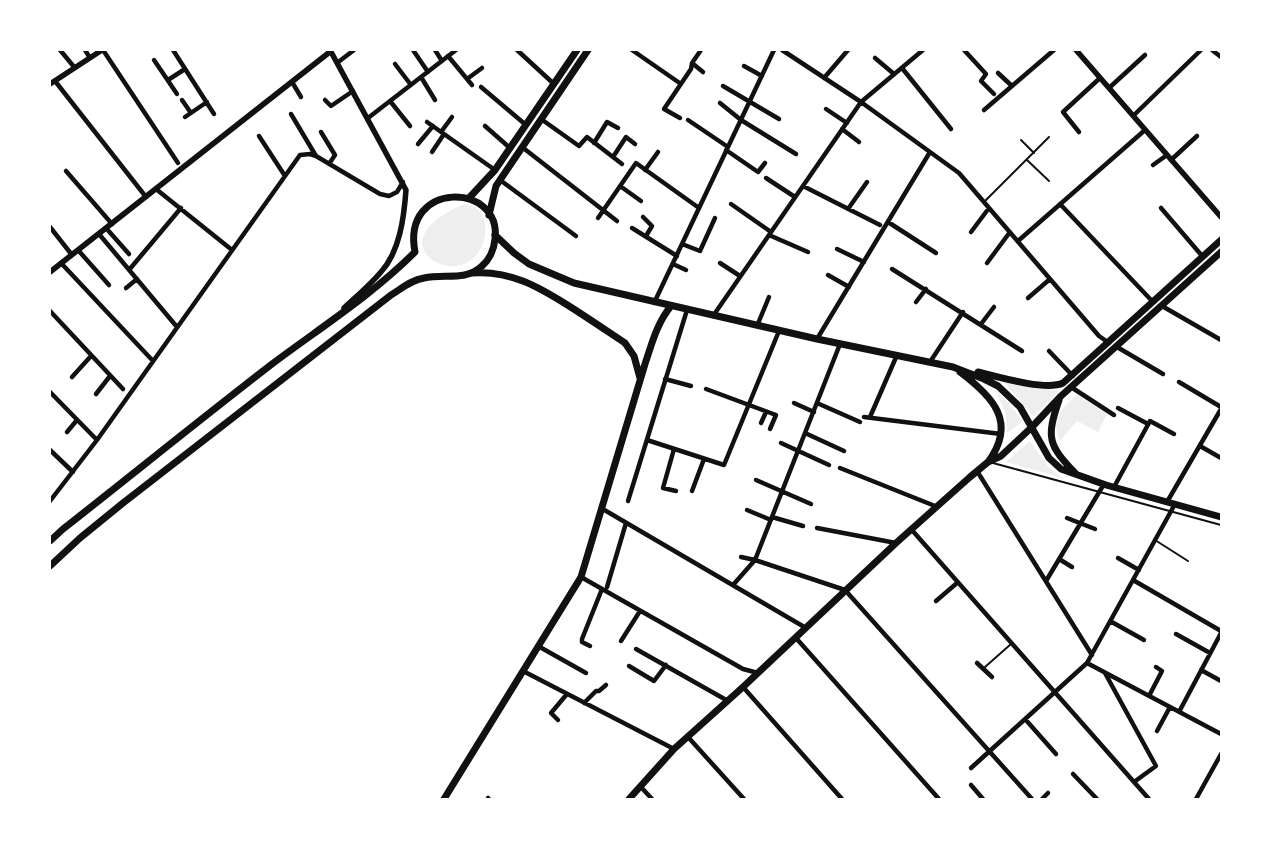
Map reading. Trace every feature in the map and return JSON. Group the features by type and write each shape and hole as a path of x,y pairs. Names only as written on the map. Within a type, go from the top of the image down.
{"main road":[{"path":"52,83 102,50"},
{"path":"469,198 494,170 577,50"},
{"path":"489,215 496,186 588,50"},
{"path":"1076,50 1221,217"},
{"path":"50,272 331,51 406,190 405,208 394,252 382,272 338,314"},
{"path":"50,539 394,272 415,252 413,242 414,230 418,218 425,208 435,201 446,197 458,196 469,198 481,205 489,215 496,235 494,247 482,267 472,273"},
{"path":"496,235 508,248 529,264 574,284 779,331 1051,387 1063,383 1073,376 1221,240"},
{"path":"629,799 674,749 743,688 935,506 988,462 1001,456 1061,396 1221,252"},
{"path":"50,566 80,538 123,503 390,296 416,280 434,276 452,278 484,272 521,279 540,288 625,343 634,356 640,378"},
{"path":"444,799 581,577 640,378 657,329 663,316 671,306"},
{"path":"953,367 984,378 998,386 1020,407 1052,462 1061,469 1078,476 1167,502 1173,508 1221,517"},
{"path":"953,367 981,388 992,400 998,411 1001,421 1001,434 988,462"},
{"path":"1061,396 1053,419 1050,436 1055,450 1078,476"}],"street":[{"path":"60,50 75,68"},
{"path":"85,50 90,58"},
{"path":"102,50 178,163"},
{"path":"173,50 214,114"},
{"path":"337,63 354,50"},
{"path":"413,50 428,72"},
{"path":"434,50 442,61"},
{"path":"368,118 456,50"},
{"path":"517,50 554,84"},
{"path":"632,50 681,84"},
{"path":"680,118 664,109 691,69 692,63 701,50"},
{"path":"654,303 774,50"},
{"path":"782,50 861,102 959,173 1099,336 1109,343"},
{"path":"824,78 848,50"},
{"path":"712,316 861,102 922,50"},
{"path":"964,50 986,74 981,81 994,94"},
{"path":"984,110 1054,50"},
{"path":"1134,116 1201,50"},
{"path":"1212,50 1221,57"},
{"path":"1109,88 1145,55"},
{"path":"448,56 472,85"},
{"path":"875,58 894,74"},
{"path":"154,60 177,94"},
{"path":"692,63 704,72"},
{"path":"395,64 411,85"},
{"path":"744,66 762,76"},
{"path":"467,79 482,68"},
{"path":"902,68 952,129"},
{"path":"168,80 185,69"},
{"path":"998,73 1012,86"},
{"path":"421,77 435,100"},
{"path":"1079,132 1063,112 1100,78"},
{"path":"292,82 300,97"},
{"path":"52,83 146,197"},
{"path":"723,86 779,119"},
{"path":"481,87 526,125"},
{"path":"325,100 331,106 353,91"},
{"path":"182,100 191,113"},
{"path":"390,101 410,126"},
{"path":"185,117 207,102"},
{"path":"720,103 741,120 796,154"},
{"path":"826,110 847,123"},
{"path":"291,114 316,156"},
{"path":"432,152 452,117"},
{"path":"541,119 579,146 587,138 622,164"},
{"path":"688,120 758,172 765,163"},
{"path":"427,122 494,170"},
{"path":"594,143 607,122 618,128"},
{"path":"418,144 433,126"},
{"path":"485,126 510,148"},
{"path":"842,130 859,142"},
{"path":"1018,241 1145,130"},
{"path":"321,132 335,155 329,164"},
{"path":"259,136 285,176"},
{"path":"1153,166 1169,158 1197,136"},
{"path":"613,157 626,137 635,144"},
{"path":"522,147 617,221"},
{"path":"645,170 658,152"},
{"path":"818,339 930,152"},
{"path":"50,501 97,440 300,156 310,154 316,156 380,194 389,196 397,192 403,182"},
{"path":"598,218 636,163 699,208"},
{"path":"66,171 129,254"},
{"path":"766,178 795,197"},
{"path":"500,180 576,236"},
{"path":"848,208 867,182"},
{"path":"620,186 641,201"},
{"path":"803,186 880,225"},
{"path":"156,189 232,250"},
{"path":"732,204 770,233 808,252"},
{"path":"1060,204 1153,302"},
{"path":"129,270 180,208"},
{"path":"971,232 989,208"},
{"path":"1161,208 1203,257"},
{"path":"642,217 652,226 646,236"},
{"path":"682,244 700,251 715,218"},
{"path":"888,222 936,253"},
{"path":"50,227 72,255"},
{"path":"632,228 677,256"},
{"path":"988,263 1010,232"},
{"path":"99,234 178,327"},
{"path":"837,249 864,262"},
{"path":"78,250 110,285"},
{"path":"61,263 153,361"},
{"path":"720,263 740,276"},
{"path":"672,264 686,270"},
{"path":"892,269 1022,350"},
{"path":"828,275 849,287"},
{"path":"126,288 137,279"},
{"path":"1028,298 1050,279"},
{"path":"916,302 926,289"},
{"path":"757,326 769,297"},
{"path":"1162,306 1221,340"},
{"path":"981,324 994,307"},
{"path":"628,500 687,310"},
{"path":"50,312 123,389"},
{"path":"930,362 962,312"},
{"path":"647,440 724,466 779,331"},
{"path":"733,585 755,560 840,344"},
{"path":"1117,347 1163,374"},
{"path":"1049,351 1073,376"},
{"path":"897,355 867,417 1001,434"},
{"path":"72,377 91,356"},
{"path":"96,394 110,376"},
{"path":"665,380 691,386"},
{"path":"1167,502 1221,408 1179,382"},
{"path":"1071,387 1114,415"},
{"path":"706,389 776,415 770,429"},
{"path":"50,392 97,440"},
{"path":"794,403 814,412"},
{"path":"817,403 860,422"},
{"path":"1118,408 1148,424"},
{"path":"761,423 766,412"},
{"path":"1215,419 1221,423"},
{"path":"67,432 77,420"},
{"path":"1114,487 1150,421 1174,434"},
{"path":"805,433 844,451"},
{"path":"781,443 829,466"},
{"path":"1200,446 1221,458"},
{"path":"674,449 663,488 676,491"},
{"path":"50,450 72,472"},
{"path":"692,491 704,459"},
{"path":"840,468 935,506"},
{"path":"977,471 1092,655"},
{"path":"756,480 811,504"},
{"path":"1046,581 1104,484"},
{"path":"601,508 806,628"},
{"path":"971,768 1087,663 1173,508"},
{"path":"747,510 772,519 803,526"},
{"path":"1068,518 1095,529"},
{"path":"590,646 582,642 582,639 605,589 626,523"},
{"path":"817,528 896,543"},
{"path":"911,529 1149,799"},
{"path":"741,557 845,590 1032,799"},
{"path":"1118,558 1139,570"},
{"path":"1059,559 1072,567"},
{"path":"581,577 743,669 758,673"},
{"path":"1133,580 1221,632 1179,712"},
{"path":"936,601 957,583"},
{"path":"621,641 640,611"},
{"path":"1110,621 1144,640"},
{"path":"1176,634 1210,653"},
{"path":"796,638 939,799"},
{"path":"538,646 586,673"},
{"path":"636,649 728,701"},
{"path":"977,663 992,677"},
{"path":"1087,663 1221,734"},
{"path":"629,666 654,681 666,665"},
{"path":"1149,696 1162,670 1156,667"},
{"path":"1201,670 1221,681"},
{"path":"523,671 674,749"},
{"path":"1106,673 1156,766 1134,782"},
{"path":"584,703 596,691 599,691 606,685"},
{"path":"743,688 842,799"},
{"path":"558,720 551,713 567,694"},
{"path":"1157,731 1170,707"},
{"path":"1025,719 1056,754"},
{"path":"688,736 744,799"},
{"path":"1196,799 1221,754"},
{"path":"1073,774 1097,799"},
{"path":"971,785 983,799"},
{"path":"640,786 652,799"},
{"path":"1042,799 1048,793"}],"lane":[{"path":"984,202 1049,138"},
{"path":"1021,140 1034,153"},
{"path":"1027,160 1049,181"},
{"path":"988,462 1173,508 1221,525"},
{"path":"1155,540 1188,561"},
{"path":"983,669 1011,644"}],"shaded area":[{"path":"465,204 476,209 483,217 485,228 484,240 479,252 470,261 458,266 443,265 432,260 423,247 426,231 440,217"},
{"path":"1004,382 1060,391 1033,416"},
{"path":"994,389 1023,421 1007,433 1005,411"},
{"path":"1077,395 1107,414 1098,432 1077,421 1060,441 1056,426 1057,420 1066,405"},
{"path":"1030,441 1049,468 1063,478 1006,462"}]}
